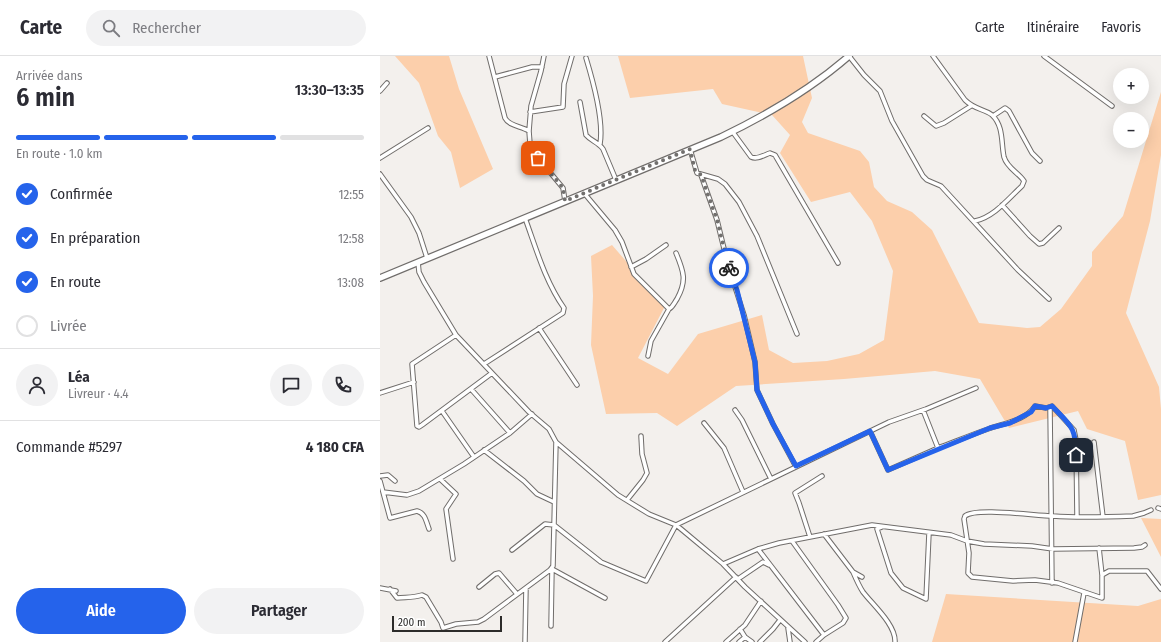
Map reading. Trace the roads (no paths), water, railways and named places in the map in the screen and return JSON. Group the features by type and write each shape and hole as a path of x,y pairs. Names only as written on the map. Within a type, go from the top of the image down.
{"main road":[{"path":"380,278 732,131 765,115 796,96 818,81 849,56"}],"street":[{"path":"489,56 507,122 529,131"},
{"path":"544,56 530,112 530,144 538,158 563,188 565,201"},
{"path":"530,112 563,107 564,84 572,56"},
{"path":"849,56 864,75 880,91 892,121 923,176 927,180 939,184 975,221 1018,270 1049,299"},
{"path":"933,56 971,106 993,116 1000,130 1005,159 1012,169 1024,181 1022,186 989,216 975,221"},
{"path":"1044,56 1112,106"},
{"path":"586,58 594,86 601,135 600,144 616,180"},
{"path":"494,77 532,67 542,67"},
{"path":"380,91 387,84"},
{"path":"580,102 586,135 600,144"},
{"path":"924,116 936,126 944,123 971,106"},
{"path":"993,116 1005,108 1009,111 1032,153 1040,161"},
{"path":"380,158 428,128"},
{"path":"732,131 750,157 758,158 770,153 775,155 838,263"},
{"path":"690,149 695,170 701,175 718,179 725,184 739,202 757,236 797,334"},
{"path":"380,174 411,217 419,233 426,258"},
{"path":"701,175 717,220 728,265 744,315 755,362 757,390 773,424 796,466"},
{"path":"584,193 615,230 622,242 634,274 669,309"},
{"path":"1002,205 1039,244 1043,244 1059,228"},
{"path":"484,364 563,313 564,308 553,290 540,260 525,218"},
{"path":"631,267 646,259 666,245"},
{"path":"648,356 651,341 683,288 684,278 681,264 676,253"},
{"path":"418,262 419,272 424,282 456,335 532,414 549,429 556,442 618,495 649,514 676,525 723,564 788,628 805,642"},
{"path":"539,328 577,385"},
{"path":"456,335 412,364 417,426 419,427 442,411 492,372"},
{"path":"380,393 414,382"},
{"path":"512,550 545,524 554,525 601,562 646,581 676,525 889,422 976,388"},
{"path":"471,389 510,433"},
{"path":"870,431 888,470 938,448 990,428 1010,423 1031,412 1035,406 1046,408 1052,406 1074,430 1076,440 1077,517"},
{"path":"1050,407 1052,583"},
{"path":"735,410 742,420 771,479"},
{"path":"923,410 938,448"},
{"path":"442,411 474,457"},
{"path":"383,492 412,494 440,479 510,433 532,414"},
{"path":"704,423 724,448 743,492"},
{"path":"627,500 647,473 642,454 641,436"},
{"path":"551,626 556,442"},
{"path":"1094,442 1103,517"},
{"path":"484,450 524,481 537,494 554,502"},
{"path":"380,476 388,475 395,481"},
{"path":"810,537 800,503 795,493 822,476"},
{"path":"440,479 456,494 446,509 453,559"},
{"path":"380,481 390,518 416,511 421,512 429,529"},
{"path":"1099,548 1102,575 1102,598 1084,593 1071,587 1035,580 1013,581 972,577 968,573 968,541 964,519 967,514 1002,512 1077,517 1138,516 1151,510"},
{"path":"723,564 758,549 872,525 951,535 968,541 1052,549 1142,547 1145,545"},
{"path":"883,526 876,529 891,574 903,588 926,599 929,533"},
{"path":"824,534 852,572 863,591 890,625 895,642"},
{"path":"792,541 846,618 843,623 824,634 816,642"},
{"path":"758,549 824,634"},
{"path":"665,642 737,578 763,562 770,565"},
{"path":"390,589 396,598 413,598 422,595 426,597 443,628 456,624 478,622 484,619 552,568"},
{"path":"552,568 605,598"},
{"path":"1102,575 1109,571 1147,571 1161,589"},
{"path":"852,572 862,577"},
{"path":"479,587 495,574 499,573 517,594"},
{"path":"380,588 396,591"},
{"path":"525,642 526,588"},
{"path":"1075,642 1084,593"},
{"path":"726,642 745,625 761,601"},
{"path":"760,642 780,620"},
{"path":"788,628 790,642"},
{"path":"740,629 745,637 752,642"},
{"path":"740,642 745,637"}]}
